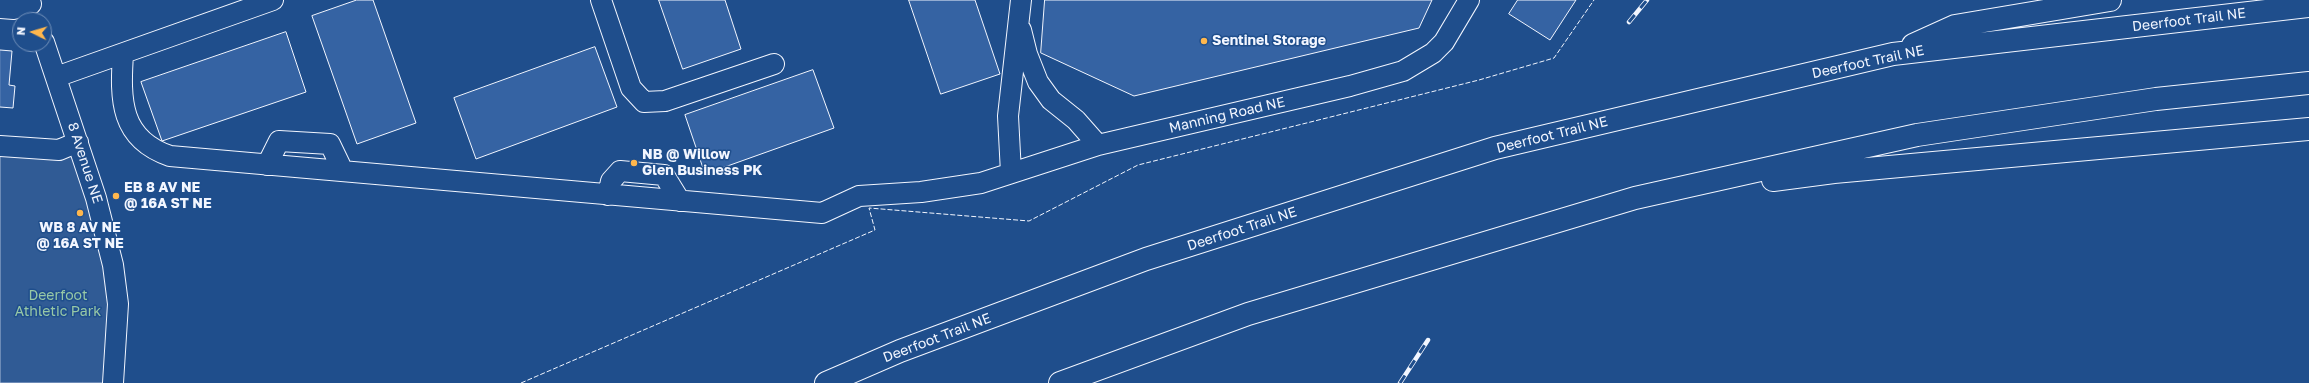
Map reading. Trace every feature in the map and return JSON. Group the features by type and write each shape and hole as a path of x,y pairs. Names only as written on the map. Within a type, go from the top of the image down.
{"highway":[{"path":"1893,54 1955,26 2110,0"},
{"name":"Deerfoot Trail NE","path":"826,383 900,351 1146,259 1496,148 1893,54 2309,6"},
{"path":"1060,383 1248,314 1554,221 1635,198 1917,135 2156,99 2309,83"},
{"path":"1635,198 1834,172 2309,129"}],"street":[{"path":"56,77 273,0"},
{"path":"601,0 631,88 644,102 665,101 774,64"},
{"path":"1011,173 1008,116 1011,71 1020,25 1021,0"},
{"name":"Manning Road NE","path":"122,54 122,100 127,121 141,139 160,152 170,156 822,213 860,196 951,188 980,183 1098,145 1350,86 1402,71 1433,53 1444,42 1469,0"},
{"path":"0,8 33,8"},
{"path":"1020,25 1027,54 1038,82 1051,100 1076,120 1098,145"},
{"name":"8 Avenue NE","path":"47,52 102,218 113,265 118,304 113,383"},
{"path":"0,146 59,150 78,142"}],"shaded area":[{"name":"Deerfoot Athletic Park","path":"78,142 106,232 113,383 0,383 0,146"}],"building":[{"path":"357,0 373,0 416,123 357,144 312,16"},
{"path":"659,0 725,0 741,49 683,69"},
{"path":"909,0 975,0 1000,74 941,94"},
{"name":"Sentinel Storage","path":"1045,0 1432,0 1419,28 1134,96 1041,53"},
{"path":"1518,0 1576,0 1550,40 1509,14"},
{"path":"286,32 306,92 162,141 141,82"},
{"path":"595,47 617,107 476,159 454,98"},
{"path":"0,50 12,51 9,85 15,86 13,108 0,107"},
{"path":"813,70 834,128 705,174 685,115"}],"railway":[{"path":"1629,22 1647,0"},
{"path":"1400,383 1428,340"}],"fence":[{"path":"521,383 875,230 869,208 1029,221 1138,165 1479,80 1554,58 1594,0"}],"place":[{"name":"Sentinel Storage","path":"1204,41"},
{"name":"NB @ Willow Glen Business PK","path":"634,163"},
{"name":"EB 8 AV NE @ 16A ST NE","path":"116,196"},
{"name":"WB 8 AV NE @ 16A ST NE","path":"80,213"}]}
